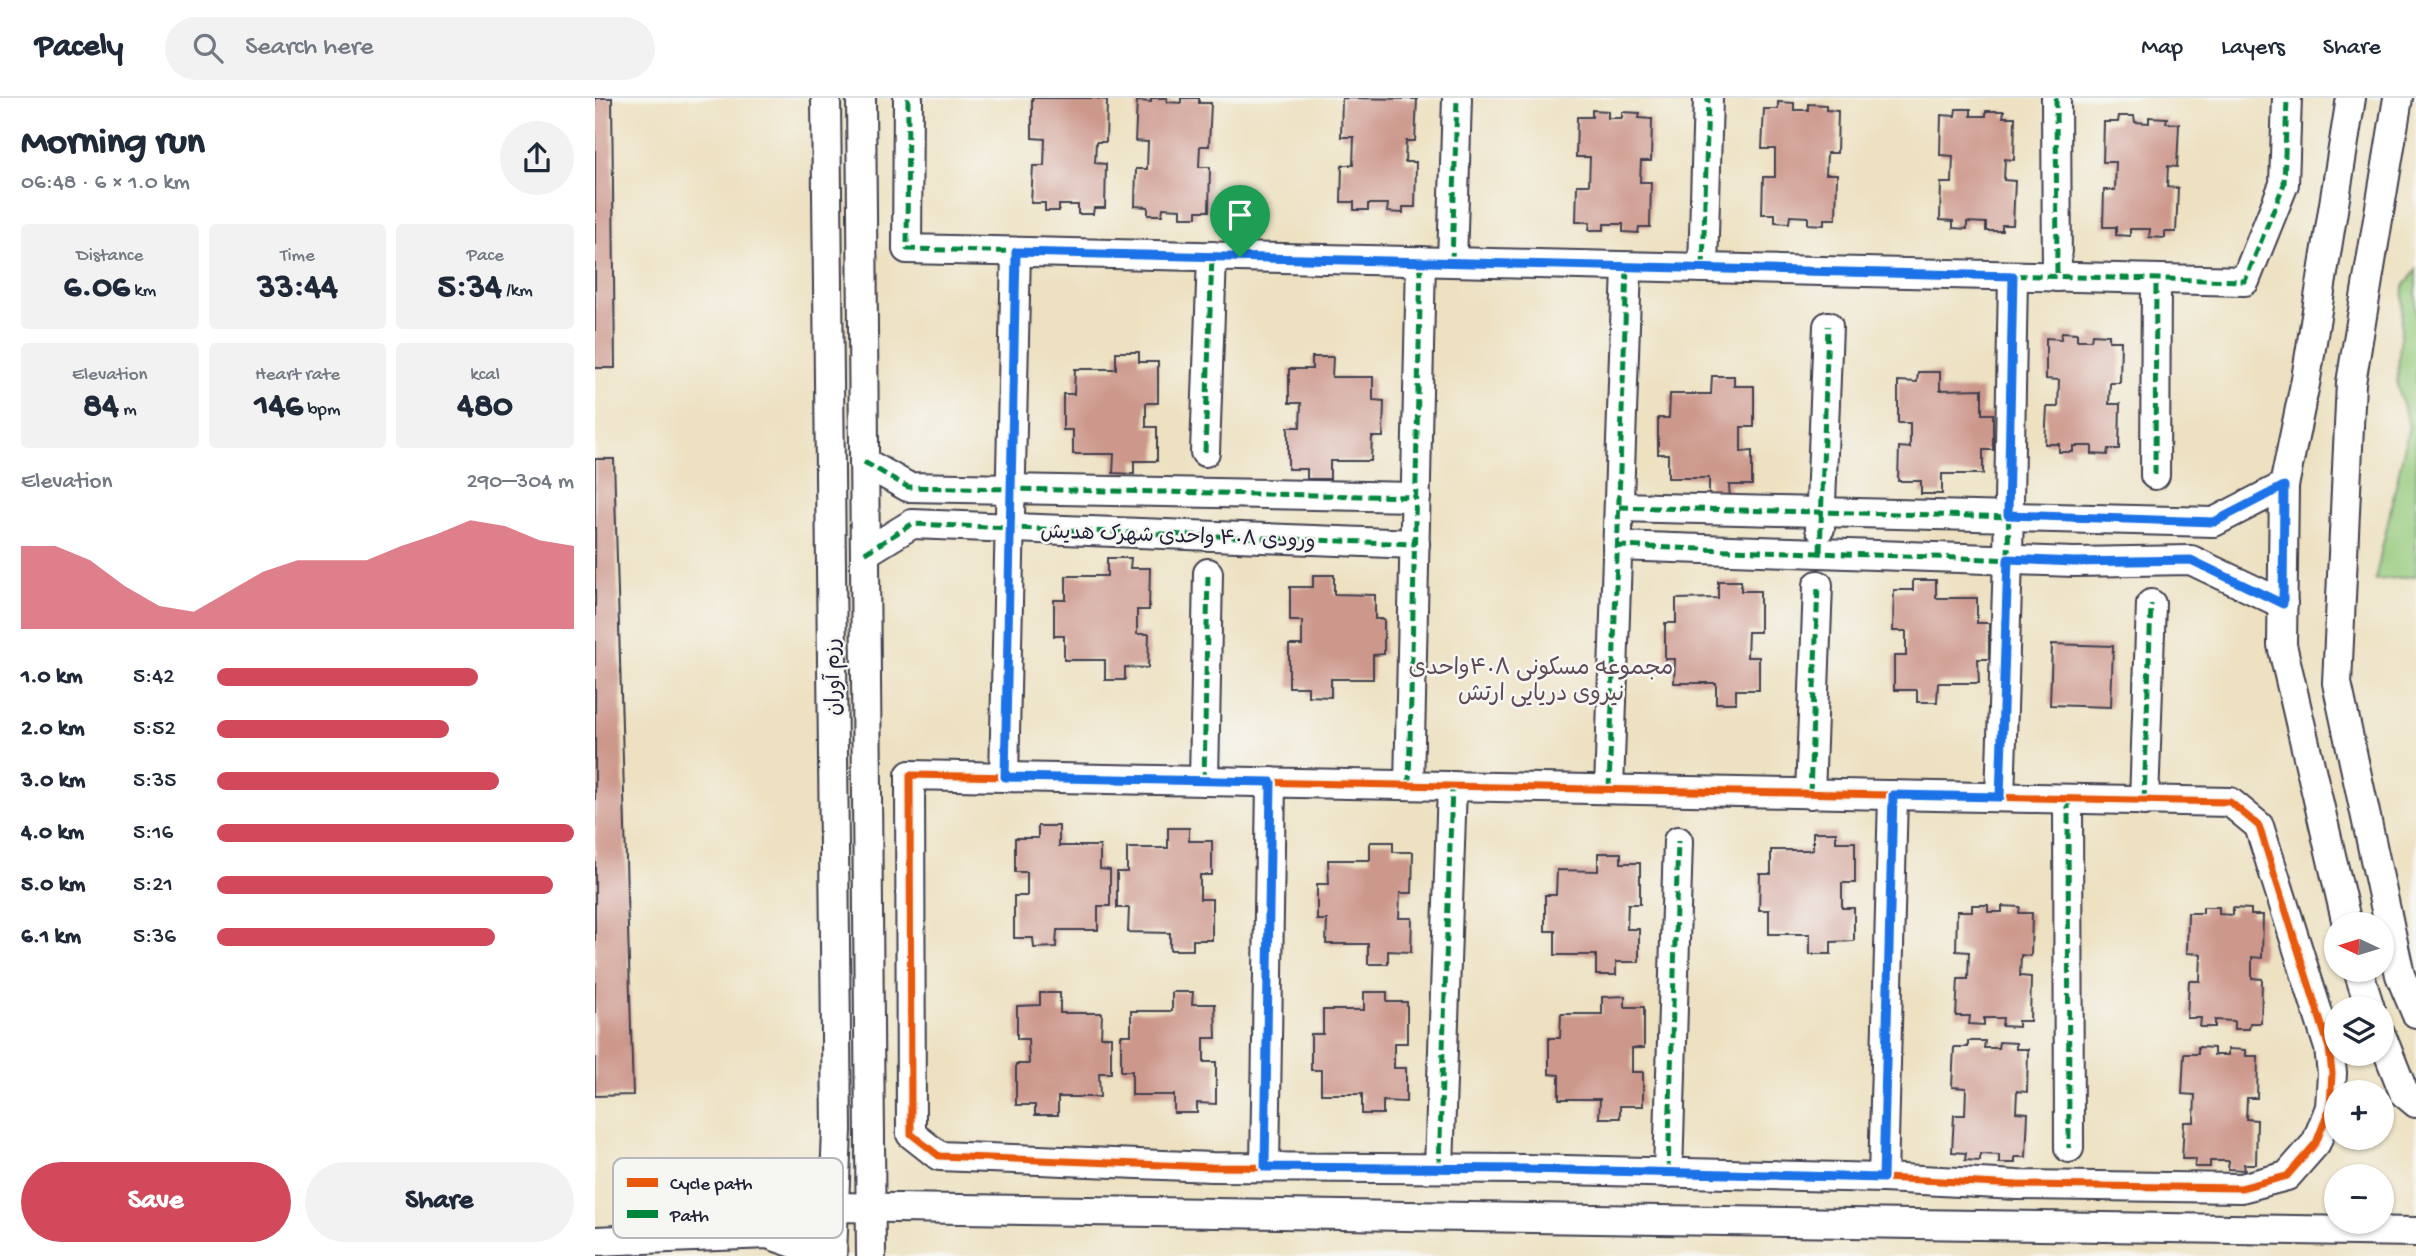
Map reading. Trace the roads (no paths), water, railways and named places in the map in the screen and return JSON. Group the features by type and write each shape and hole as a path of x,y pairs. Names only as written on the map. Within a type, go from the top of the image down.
{"street":[{"name":"رزم آوران","path":"826,98 837,1116 835,1158"},
{"name":"رزم آوران","path":"861,98 871,1256"},
{"path":"908,98 907,249 2245,281 2284,184 2287,98"},
{"path":"1452,262 1457,98"},
{"path":"1703,268 1708,98"},
{"path":"2056,98 2057,277"},
{"path":"2344,912 2282,645 2284,486 2306,379 2350,98"},
{"path":"2398,98 2351,383 2337,683 2400,975 2416,1013"},
{"path":"1005,777 1016,252"},
{"path":"1205,452 1212,256"},
{"path":"1409,785 1421,261"},
{"path":"1609,789 1627,267"},
{"path":"2000,797 2013,276"},
{"path":"2155,475 2156,279"},
{"path":"1820,552 1828,326"},
{"name":"ورودی ۴۰۸ واحدی شهرک هدیش","path":"864,462 908,487 1416,497"},
{"path":"1619,507 2214,522 2284,486"},
{"name":"ورودی ۴۰۸ واحدی شهرک هدیش","path":"865,553 912,524 1415,544"},
{"path":"1617,546 2074,562 2191,560 2283,604"},
{"path":"1204,781 1208,573"},
{"path":"1810,794 1818,585"},
{"path":"2144,800 2151,604"},
{"path":"910,775 1005,777 2230,802 2259,826 2329,1048 2332,1073 2330,1107 2316,1143 2287,1176 2241,1188 2017,1185 1668,1172 1265,1167 939,1156 911,1134 910,775"},
{"path":"1265,1167 1271,782"},
{"path":"1439,1168 1452,786"},
{"path":"1883,1178 1893,795"},
{"path":"2068,799 2069,1149"},
{"path":"1668,1172 1678,841"},
{"path":"2393,1066 2404,1093 2416,1103"},
{"path":"843,1207 2416,1232"},
{"path":"595,1241 669,1238"},
{"path":"780,1238 832,1256"},
{"name":"رزم آوران","path":"832,1238 832,1256"}],"district":[{"name":"مجموعه مسکونی ۴۰۸واحدی نیروی دریایی ارتش","path":"1541,679"}]}
